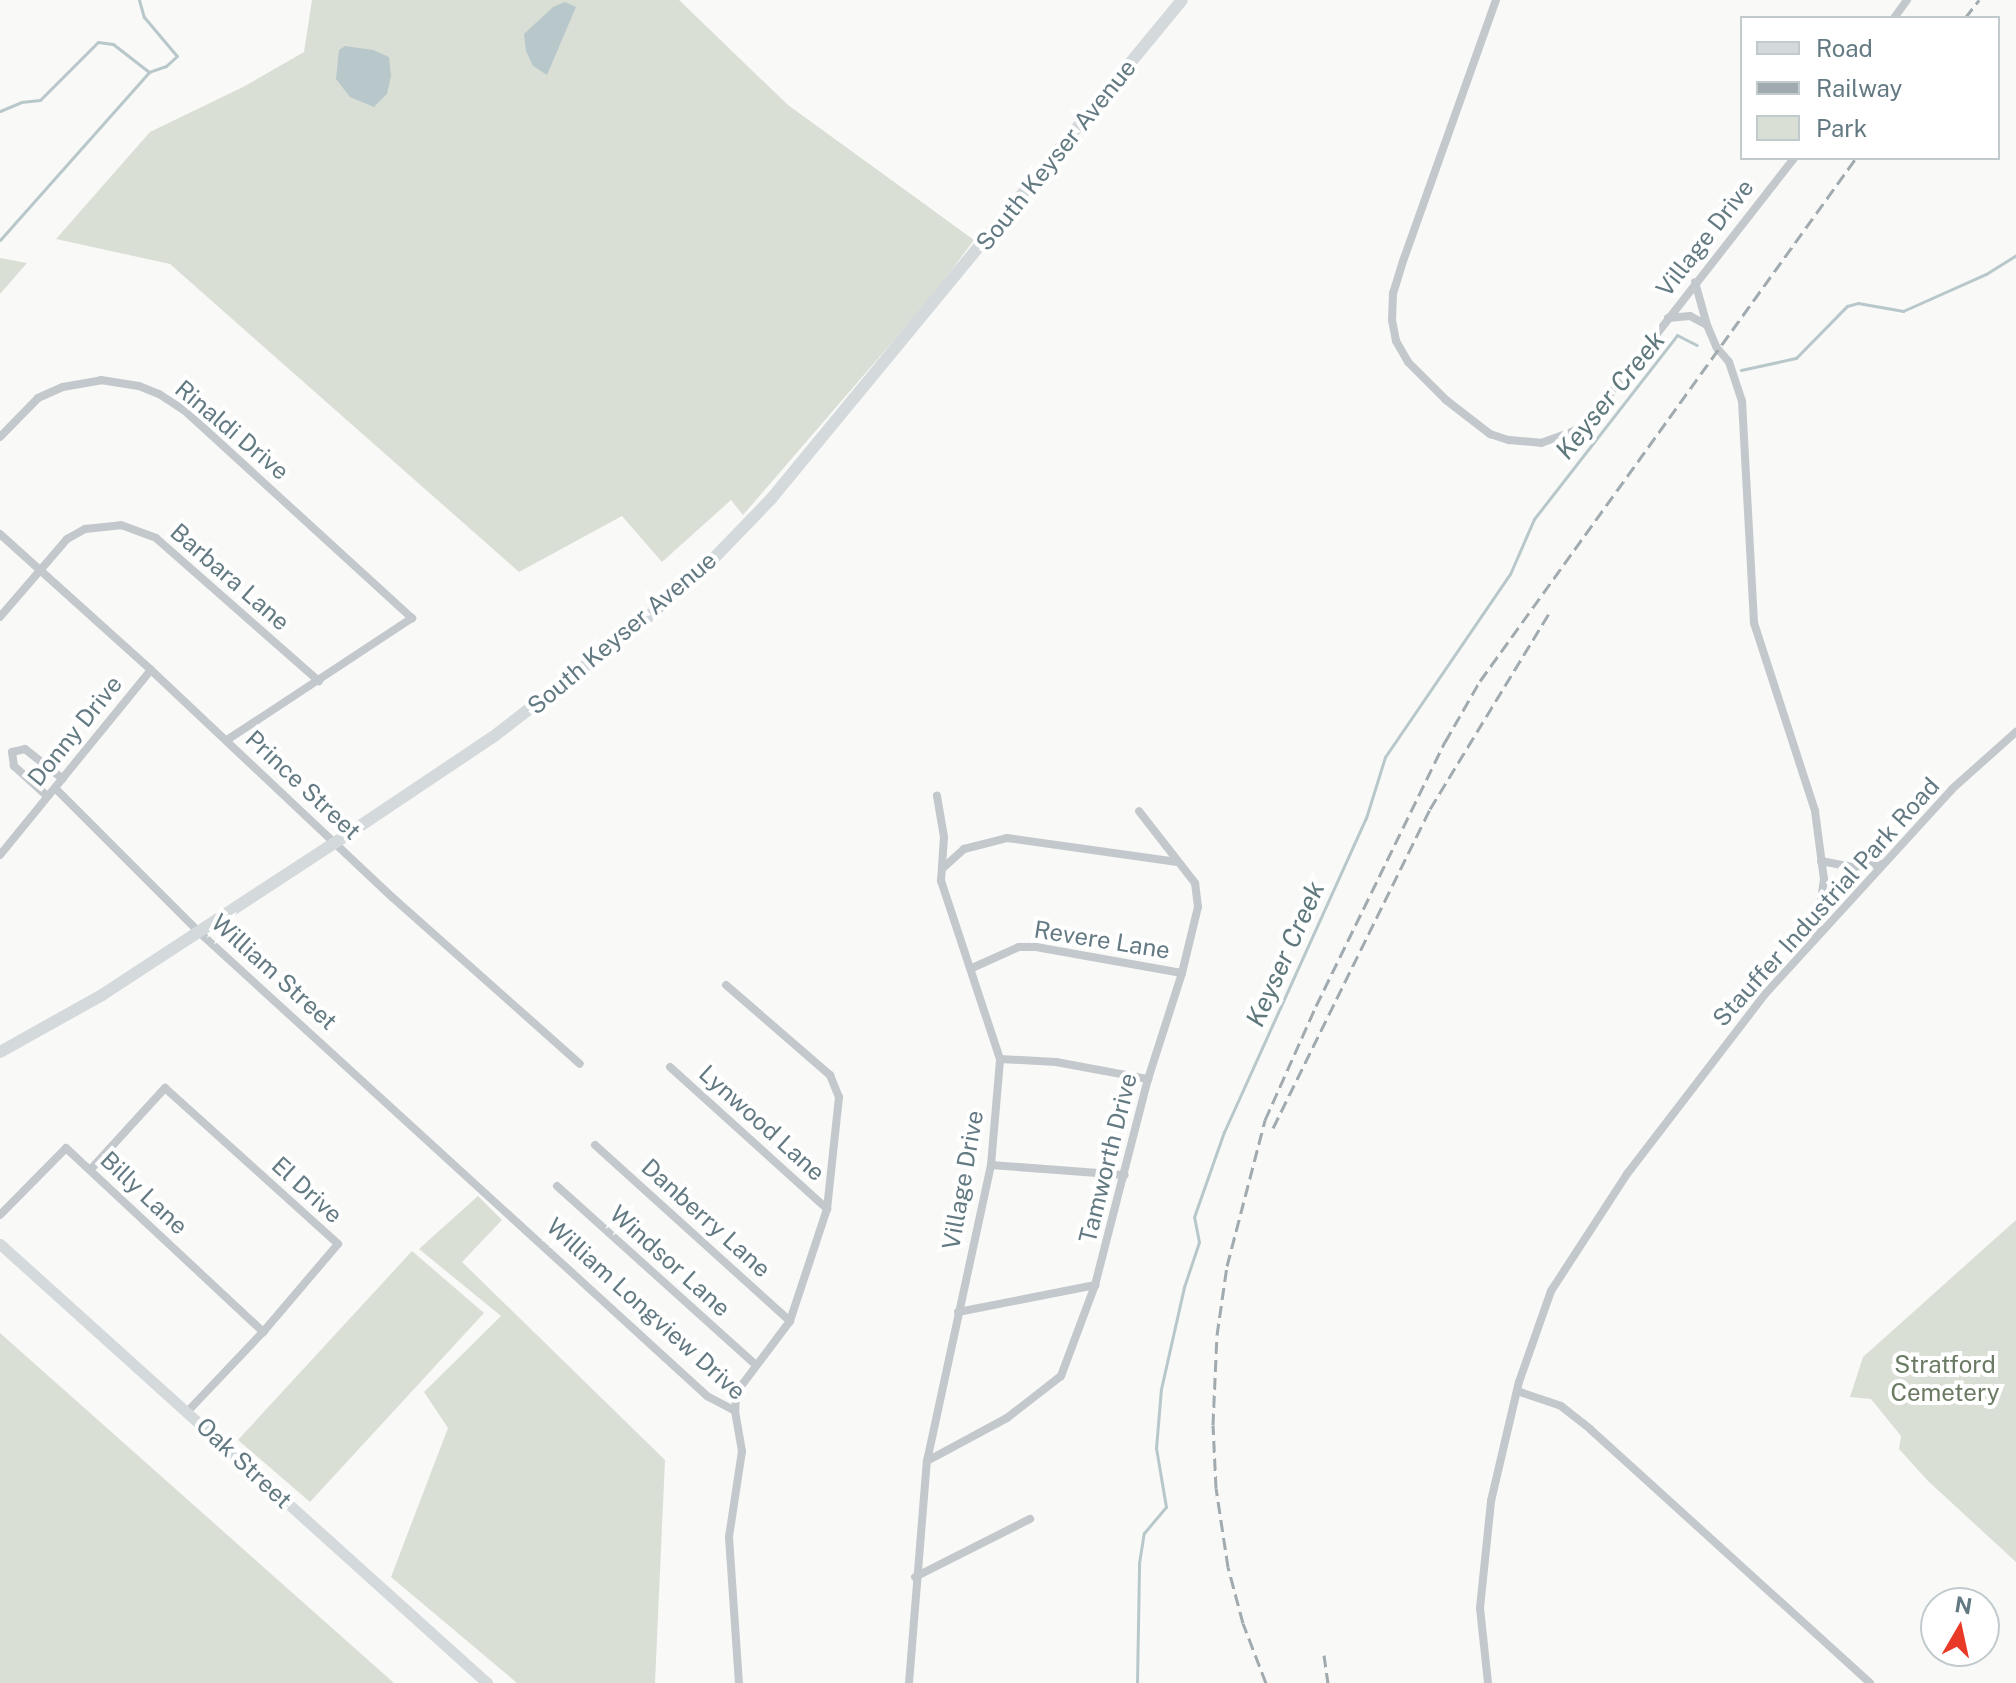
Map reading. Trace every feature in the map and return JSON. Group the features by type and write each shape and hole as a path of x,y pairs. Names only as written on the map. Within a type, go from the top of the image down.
{"main road":[{"name":"South Keyser Avenue","path":"0,1052 102,995 200,933 493,737 595,661 715,557 771,499 1182,0"}],"street":[{"name":"Village Drive","path":"1496,0 1393,293 1392,320 1396,341 1408,362 1446,400 1490,434 1509,440 1541,443 1572,432 1588,422 1792,160"},
{"path":"1695,282 1707,325 1717,348 1729,362 1742,401 1754,623 1815,811 1824,879 1816,938"},
{"path":"1668,318 1690,316 1707,325"},
{"name":"Rinaldi Drive","path":"0,437 38,398 63,387 101,380 139,386 184,410 412,618 319,681"},
{"name":"Barbara Lane","path":"0,617 67,539 85,529 106,525 138,529 156,538 319,681"},
{"name":"Prince Street","path":"0,534 227,740 416,919 580,1064"},
{"name":"Donny Drive","path":"0,855 151,670"},
{"path":"227,740 319,681"},
{"name":"Stauffer Industrial Park Road","path":"1488,1683 1480,1608 1491,1501 1517,1391 1551,1291 1627,1174 1766,993 1952,789 2016,732"},
{"path":"47,796 14,766 12,752 25,749 63,779"},
{"name":"William Street","path":"55,788 200,933 473,1180"},
{"name":"Village Drive","path":"909,1683 915,1577 927,1461 991,1165 1000,1059 941,881 944,867 937,796"},
{"name":"Tamworth Drive","path":"927,1461 1007,1418 1061,1376 1095,1285 1148,1079 1182,973 1198,907 1195,883 1139,811"},
{"path":"944,867 964,849 1007,838 1177,862"},
{"path":"1821,861 1853,867 1883,864"},
{"name":"Revere Lane","path":"972,968 1019,947 1036,947 1182,973"},
{"path":"726,985 830,1075 839,1097 827,1209 790,1321 739,1389 735,1411"},
{"path":"1000,1059 1102,1068 1148,1079"},
{"name":"Lynwood Lane","path":"670,1067 827,1209"},
{"name":"El Drive","path":"91,1169 165,1088 338,1244 263,1332 188,1411"},
{"name":"Danberry Lane","path":"595,1145 790,1321"},
{"name":"Billy Lane","path":"0,1215 66,1148 263,1332"},
{"path":"991,1165 1125,1175"},
{"name":"William Longview Drive","path":"473,1180 707,1396 735,1411 742,1451 729,1550 739,1683"},
{"name":"Windsor Lane","path":"557,1186 756,1365"},
{"name":"Oak Street","path":"0,1244 487,1683"},
{"path":"958,1312 1095,1285"},
{"path":"1517,1391 1561,1406 1590,1429 1870,1683"},
{"path":"915,1577 1030,1519"}],"green space":[{"path":"312,0 679,0 788,105 974,240 933,295 743,515 731,500 662,562 622,516 519,572 170,264 56,239 150,132 245,86 304,52"},
{"path":"0,258 27,263 0,294"},
{"path":"478,1196 502,1220 462,1262 665,1460 655,1683 517,1683 391,1577 448,1428 424,1392 501,1316 419,1249"},
{"name":"Stratford Cemetery","path":"2016,1220 2016,1562 1928,1481 1899,1449 1901,1436 1871,1399 1850,1397 1863,1357"},
{"path":"412,1251 484,1313 310,1502 238,1440"},
{"path":"0,1333 394,1683 0,1683"}],"shaded area":[{"path":"565,2 576,7 547,75 533,66 526,51 524,34 553,7"},
{"path":"345,46 373,50 389,57 391,76 387,94 374,107 350,97 336,79 339,50"}],"waterway":[{"path":"139,0 144,17 177,56 166,66 149,72"},
{"path":"0,111 21,102 40,100 98,42 113,44 149,72"},
{"path":"0,240 149,72"},
{"name":"Keyser Creek","path":"1741,370 1796,358 1847,306 1858,303 1903,311 1986,274 2016,255"},
{"name":"Keyser Creek","path":"1137,1683 1139,1563 1144,1533 1166,1507 1156,1448 1161,1389 1184,1287 1199,1242 1194,1217 1224,1132 1366,818 1385,757 1510,574 1534,519 1677,335 1697,345"}],"railway":[{"path":"1967,16 1979,0"},
{"path":"1266,1683 1243,1623 1228,1567 1216,1488 1213,1425 1217,1335 1227,1266 1265,1120 1316,1006 1445,742 1480,681 1855,160"},
{"path":"1273,1128 1430,809 1551,610"},
{"path":"1324,1655 1328,1683"}]}
